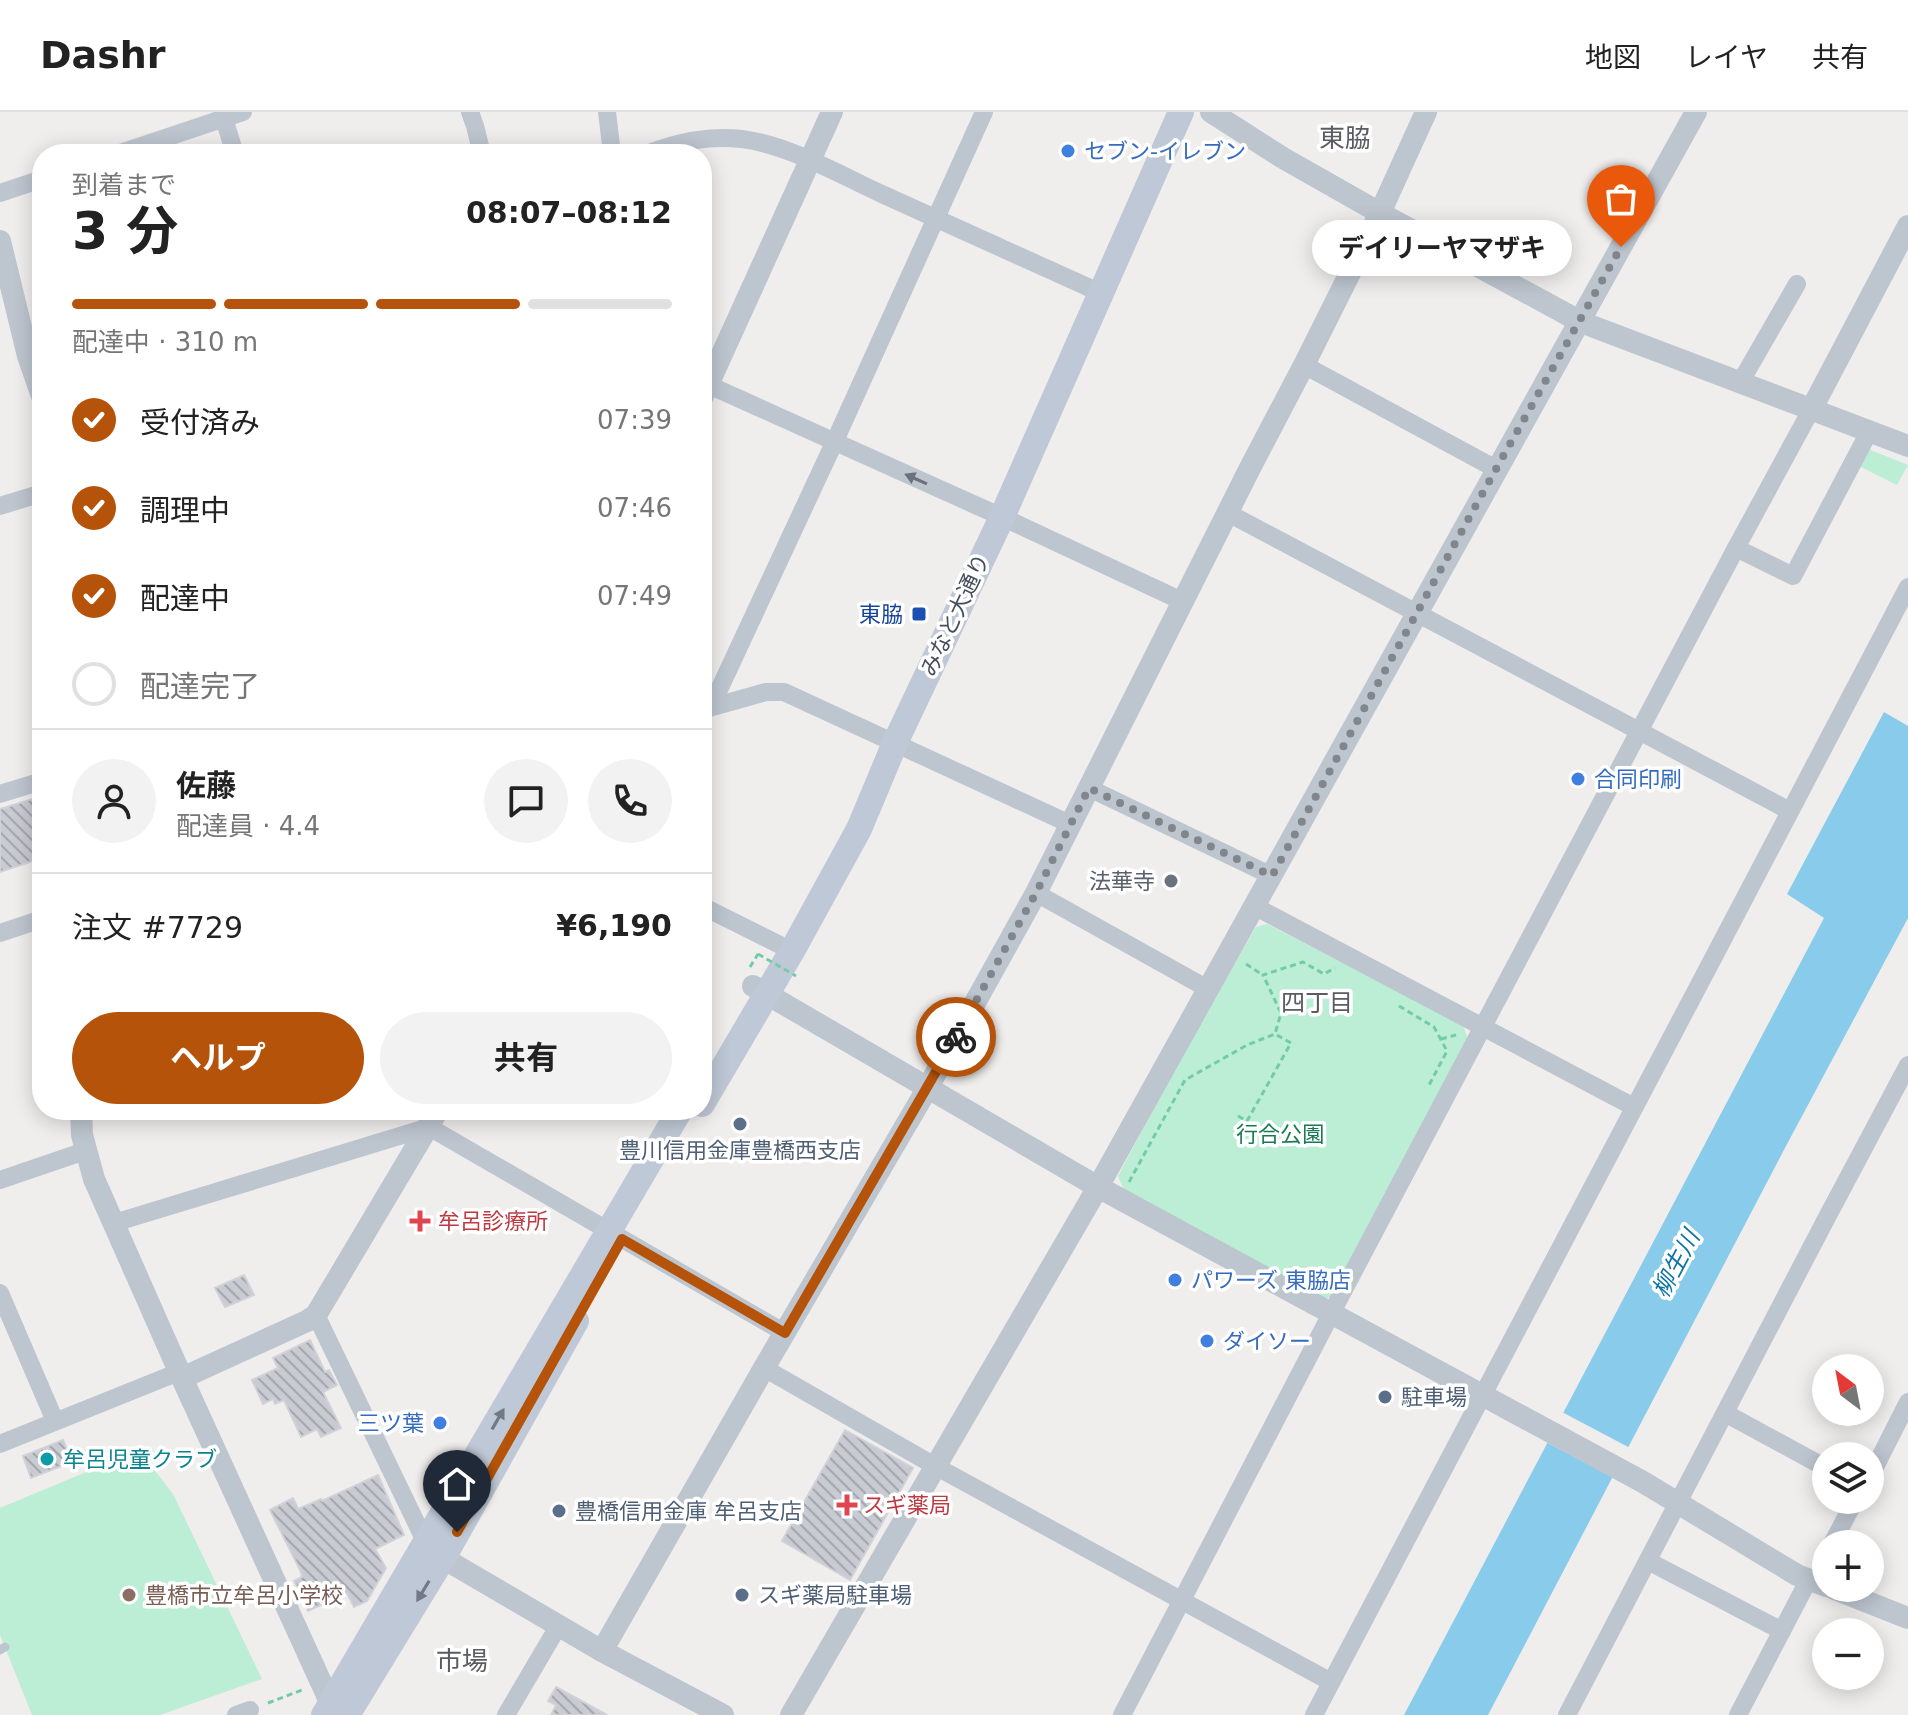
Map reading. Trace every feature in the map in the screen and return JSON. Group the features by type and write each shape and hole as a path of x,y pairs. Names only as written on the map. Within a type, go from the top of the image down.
{"main road":[{"name":"みなと大通り","path":"1094,290 1163,112"},
{"name":"みなと大通り","path":"712,1084 888,740 995,513 1094,290 1181,112"},
{"name":"みなと大通り","path":"712,1059 760,990"},
{"path":"335,1712 434,1551 615,1235 675,1120"},
{"path":"615,1235 691,1120"}],"street":[{"path":"144,144 223,115 243,112"},
{"path":"470,112 479,144"},
{"path":"607,112 611,144"},
{"path":"712,371 832,112"},
{"path":"712,696 834,443 984,112"},
{"path":"1211,112 1283,158 1581,322 1908,446"},
{"path":"602,1651 927,1089 1036,893 1380,213 1426,112"},
{"path":"791,1715 1098,1187 1696,112"},
{"path":"223,115 232,144"},
{"path":"674,144 721,138 760,142 810,161 1094,290"},
{"path":"0,193 32,182"},
{"path":"1122,1715 1908,226"},
{"path":"0,241 32,344"},
{"path":"1740,383 1797,284"},
{"path":"1304,365 1496,469"},
{"path":"712,391 995,513 1184,602"},
{"path":"1736,548 1793,576 1869,432"},
{"path":"0,506 32,496"},
{"path":"1228,513 1790,811"},
{"path":"1314,1715 1908,587"},
{"path":"712,706 766,692 784,692 1070,824"},
{"path":"0,794 32,784"},
{"path":"1089,788 1272,876"},
{"path":"1036,893 1208,989"},
{"path":"1254,906 1634,1107"},
{"path":"712,912 780,956"},
{"path":"0,933 32,922"},
{"path":"760,990 1098,1187 1643,1482 1797,1575 1812,1580"},
{"path":"1567,1715 1908,1065"},
{"path":"81,1120 85,1151 94,1179 335,1712"},
{"path":"114,1223 428,1120"},
{"path":"0,1444 180,1375 316,1315 433,1120"},
{"path":"437,1120 615,1235 785,1333"},
{"path":"0,1180 85,1151"},
{"path":"0,1293 55,1421"},
{"path":"316,1315 434,1551 602,1651 723,1715"},
{"path":"764,1368 935,1466 1331,1682"},
{"path":"1884,1449 1908,1402"},
{"path":"1725,1413 1812,1460"},
{"path":"1890,1437 1908,1443"},
{"path":"1648,1561 1782,1631"},
{"path":"1738,1715 1782,1631 1812,1589"},
{"path":"1867,1602 1908,1618"},
{"path":"506,1715 559,1625"}],"path":[{"path":"1236,958 1263,975 1281,1013 1275,1034"},
{"path":"1263,975 1303,962 1324,974 1336,967"},
{"path":"1397,1004 1434,1027 1447,1051 1426,1091"},
{"path":"1238,1116 1247,1121 1291,1043 1275,1034"},
{"path":"1129,1182 1185,1080 1247,1045 1275,1034"},
{"path":"243,1712 308,1688"}],"green space":[{"path":"1868,449 1908,465 1897,485 1859,466"},
{"name":"行合公園","path":"1267,924 1463,1025 1468,1039 1334,1296 1322,1300 1124,1190 1118,1176 1181,1057 1256,927"},
{"name":"豊橋市立牟呂小学校","path":"139,1450 173,1494 262,1679 160,1715 32,1715 0,1635 0,1508"}],"water":[{"name":"柳生川","path":"1884,712 1908,726 1908,918 1488,1715 1404,1715 1824,918 1787,894"}],"pier":[{"path":"1560,1411 1632,1449 1616,1479 1544,1441"}],"building":[{"path":"32,799 32,861 0,872 0,809"},
{"path":"244,1275 254,1295 225,1307 215,1288"},
{"path":"310,1340 325,1372 329,1370 337,1385 323,1392 341,1428 321,1437 317,1429 301,1437 284,1400 275,1404 273,1399 263,1404 252,1380 278,1368 273,1358"},
{"name":"スギ薬局","path":"845,1430 913,1468 850,1580 782,1541"},
{"name":"牟呂児童クラブ","path":"63,1440 72,1462 31,1478 23,1456"},
{"path":"378,1475 404,1535 375,1549 386,1568 367,1601 354,1607 347,1593 308,1611 294,1581 302,1577 301,1572 270,1510 293,1498 298,1509"},
{"path":"556,1687 607,1715 551,1715 556,1705 548,1701"}],"way so far":[{"path":"956,1037 1036,893 1089,788 1272,876 1621,247"}],"place":[{"name":"セブン-イレブン","path":"1068,151"},
{"name":"デイリーヤマザキ","path":"1621,247"},
{"name":"東脇","path":"919,614"},
{"name":"合同印刷","path":"1578,779"},
{"name":"法華寺","path":"1171,881"},
{"name":"豊川信用金庫豊橋西支店","path":"740,1124"},
{"name":"牟呂診療所","path":"420,1221"},
{"name":"パワーズ 東脇店","path":"1175,1280"},
{"name":"ダイソー","path":"1207,1341"},
{"name":"駐車場","path":"1385,1397"},
{"name":"三ツ葉","path":"440,1423"},
{"name":"牟呂児童クラブ","path":"47,1459"},
{"name":"スギ薬局","path":"847,1505"},
{"name":"豊橋信用金庫 牟呂支店","path":"559,1511"},
{"name":"豊橋市立牟呂小学校","path":"129,1595"},
{"name":"スギ薬局駐車場","path":"742,1595"}],"district":[{"name":"東脇","path":"1345,138"},
{"name":"四丁目","path":"1317,1003"},
{"name":"市場","path":"462,1661"}],"route":[{"path":"457,1532 622,1239 785,1333 956,1037"}]}
